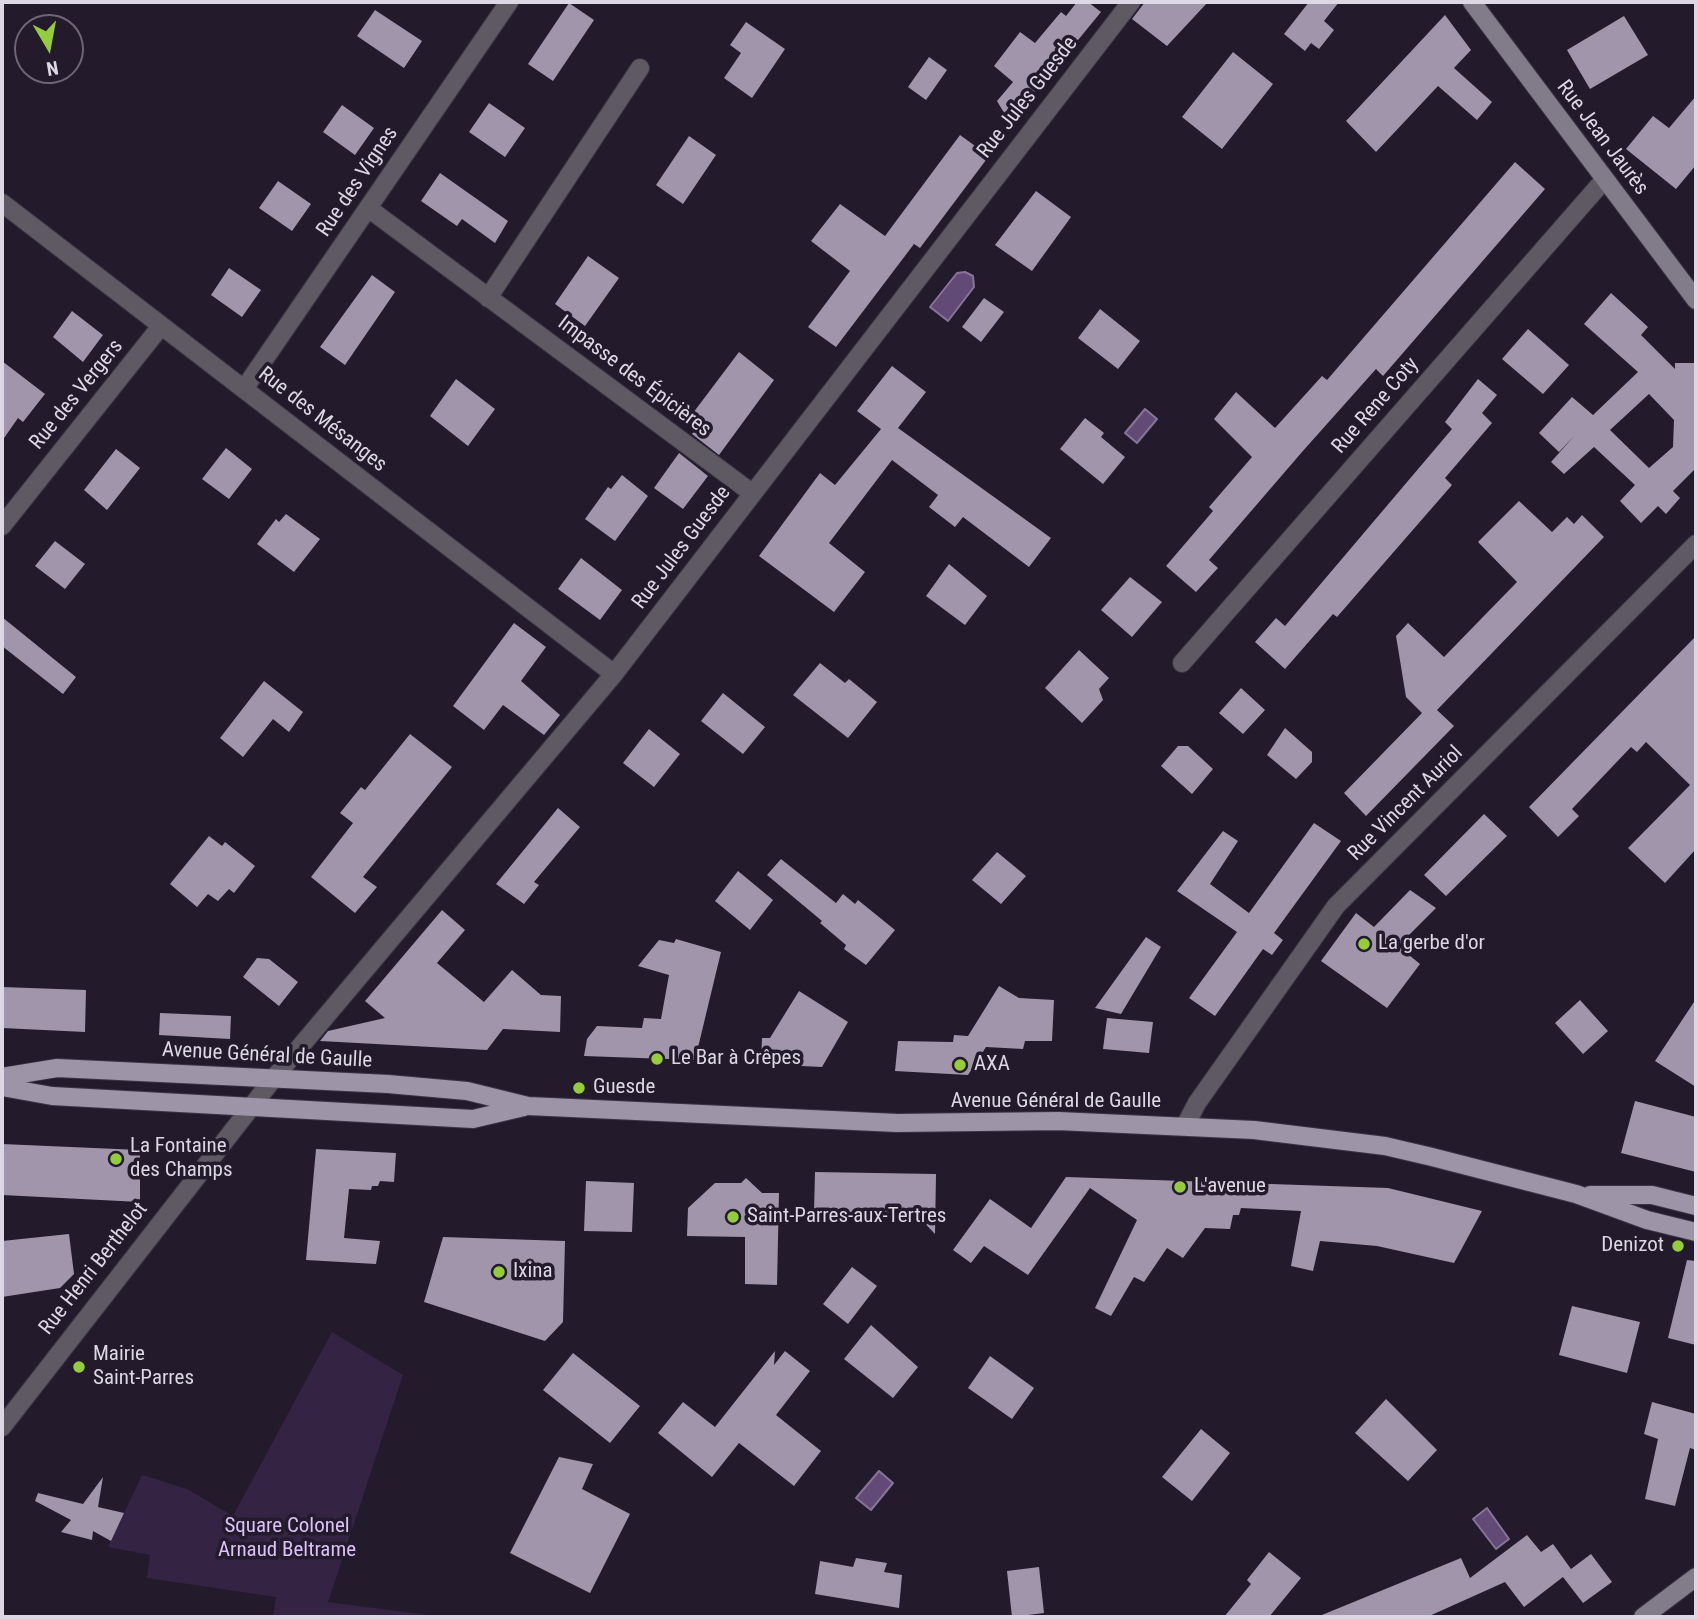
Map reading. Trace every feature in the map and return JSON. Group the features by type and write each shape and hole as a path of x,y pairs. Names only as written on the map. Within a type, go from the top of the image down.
{"main road":[{"name":"Avenue Général de Gaulle","path":"2,1077 57,1068 467,1091 528,1106 897,1124 1046,1121 1269,1131 1385,1146 1576,1195 1647,1220 1696,1232"},
{"name":"Avenue Général de Gaulle","path":"2,1087 52,1096 473,1119 528,1106"},
{"name":"Avenue Général de Gaulle","path":"1576,1195 1652,1195 1696,1206"}],"street":[{"name":"Rue des Vignes","path":"244,389 509,2"},
{"name":"Rue Jules Guesde","path":"251,1107 614,674 1131,2"},
{"name":"Rue Jean Jaurès","path":"1472,2 1696,300"},
{"path":"488,298 640,68"},
{"name":"Rue Rene Coty","path":"1182,663 1604,180"},
{"name":"Rue des Mésanges","path":"2,203 614,674"},
{"name":"Impasse des Épicières","path":"368,208 751,493"},
{"name":"Rue des Vergers","path":"2,526 161,326"},
{"name":"Rue Vincent Auriol","path":"1185,1126 1197,1103 1336,906 1696,544"},
{"name":"Rue Henri Berthelot","path":"2,1427 251,1107"},
{"path":"1643,1617 1696,1577"}],"green space":[{"name":"Square Colonel Arnaud Beltrame","path":"332,1332 403,1375 328,1602 444,1617 273,1617 276,1597 147,1578 150,1555 108,1547 142,1475 187,1489 233,1516"}],"shaded area":[{"path":"965,272 973,276 974,287 948,321 930,307 957,273"},
{"path":"1145,409 1157,419 1137,443 1125,433"},
{"path":"879,1471 893,1483 871,1510 856,1498"},
{"path":"1487,1508 1509,1539 1496,1549 1473,1519"}],"building":[{"path":"1077,2 1088,2 1101,12 1010,123 997,101 1013,82 994,66 1020,32 1035,43 1061,12 1066,16"},
{"path":"1145,2 1208,2 1167,46 1132,19"},
{"path":"1309,2 1339,2 1324,21 1334,30 1319,49 1311,43 1305,51 1284,34"},
{"path":"569,3 594,20 553,81 528,64"},
{"path":"375,10 422,41 404,68 357,36"},
{"path":"1445,15 1471,50 1454,68 1492,102 1477,120 1438,86 1376,152 1346,121"},
{"path":"1624,16 1648,55 1590,89 1567,50"},
{"path":"746,22 785,49 752,98 724,78 741,53 730,45"},
{"path":"1233,52 1273,84 1222,149 1182,117"},
{"path":"929,57 947,70 926,100 908,87"},
{"path":"1696,96 1696,165 1676,189 1626,149 1653,116 1669,128"},
{"path":"489,103 525,128 505,157 469,132"},
{"path":"342,105 374,128 355,155 323,132"},
{"path":"960,135 989,156 920,248 914,244 836,347 808,327 850,271 811,241 840,204 885,236"},
{"path":"689,136 716,155 683,204 656,185"},
{"path":"1515,162 1545,189 1383,376 1376,369 1302,452 1209,560 1218,568 1196,592 1166,566 1213,511 1209,507 1252,457 1214,419 1236,392 1275,428 1322,376 1327,380"},
{"path":"440,173 508,221 495,243 462,219 457,226 421,201"},
{"path":"278,181 311,204 292,231 259,208"},
{"path":"1036,191 1071,217 1032,271 995,245"},
{"path":"588,256 619,278 585,326 555,304"},
{"path":"229,268 261,290 242,317 211,295"},
{"path":"372,275 395,292 345,365 320,347"},
{"path":"1611,293 1648,327 1641,335 1675,369 1675,363 1696,363 1696,468 1673,491 1680,498 1666,514 1658,506 1641,523 1620,501 1635,485 1594,447 1564,474 1551,462 1575,435 1559,452 1539,433 1572,397 1593,415 1638,372 1584,324","holes":["1649,394 1674,420 1673,447 1649,468 1610,430"]},
{"path":"984,298 1004,312 981,342 962,327"},
{"path":"1100,309 1140,341 1118,369 1078,338"},
{"path":"72,311 103,335 83,362 53,337"},
{"path":"1528,329 1569,365 1543,394 1502,359"},
{"path":"739,352 774,380 719,455 692,434 702,420 693,413"},
{"path":"2,361 45,394 23,422 18,418 2,441"},
{"path":"892,366 926,392 898,428 1051,538 1029,567 963,517 955,527 929,507 938,495 892,460 829,543 865,572 834,612 759,556 820,473 835,485 881,429 857,411"},
{"path":"456,379 495,409 468,446 430,416"},
{"path":"1478,379 1497,395 1482,413 1492,423 1445,478 1452,485 1337,617 1333,614 1285,669 1255,642 1276,618 1285,626 1452,429 1445,422"},
{"path":"1085,418 1104,433 1101,437 1125,457 1103,484 1060,449"},
{"path":"226,448 252,469 229,499 202,479"},
{"path":"116,449 140,468 107,510 84,490"},
{"path":"679,453 708,476 683,509 654,488"},
{"path":"622,475 648,496 615,541 585,519 608,487 611,489"},
{"path":"1519,501 1552,532 1567,517 1574,524 1582,515 1604,537 1437,710 1454,726 1366,816 1344,793 1422,713 1406,697 1396,636 1408,623 1444,657 1517,582 1478,542"},
{"path":"286,514 320,539 294,572 257,544 276,519 279,522"},
{"path":"55,541 85,564 65,589 35,566"},
{"path":"581,558 622,590 600,620 558,589"},
{"path":"949,564 987,596 965,625 926,596"},
{"path":"1130,577 1162,602 1132,637 1101,610"},
{"path":"2,617 76,677 63,694 2,646"},
{"path":"514,623 546,647 521,681 560,715 544,735 503,705 484,730 453,706"},
{"path":"1696,636 1696,849 1665,883 1628,848 1690,785 1646,742 1637,752 1631,747 1572,809 1579,816 1558,837 1529,807"},
{"path":"1079,650 1109,678 1099,689 1103,700 1082,723 1045,688"},
{"path":"820,663 845,683 849,679 877,702 848,738 793,695"},
{"path":"264,681 303,712 289,732 273,719 243,757 220,738"},
{"path":"1241,688 1265,710 1243,734 1219,713"},
{"path":"723,693 765,727 743,754 701,721"},
{"path":"1285,728 1312,752 1312,762 1296,779 1267,755"},
{"path":"649,729 680,754 654,787 623,763"},
{"path":"410,734 452,767 363,877 377,887 355,913 311,877 353,823 340,813 361,787 365,790"},
{"path":"1178,746 1188,746 1213,769 1192,794 1161,766"},
{"path":"558,808 580,827 534,882 539,885 524,904 496,884"},
{"path":"1484,814 1507,836 1446,896 1424,875"},
{"path":"1314,823 1341,841 1274,933 1283,940 1272,955 1263,949 1215,1016 1189,998 1237,932 1177,891 1223,831 1238,841 1210,884 1249,913"},
{"path":"209,836 222,846 225,842 255,866 234,893 229,889 218,901 208,894 197,907 170,884"},
{"path":"997,852 1026,876 1001,904 972,880"},
{"path":"781,859 836,903 843,894 855,904 858,900 895,930 866,965 844,949 846,945 820,923 822,921 767,875"},
{"path":"738,871 773,900 750,930 715,901"},
{"name":"La gerbe d'or","path":"1410,890 1436,908 1398,946 1420,964 1387,1008 1321,961 1356,913 1374,927"},
{"path":"442,910 465,930 437,963 484,1002 512,970 541,995 561,996 560,1032 503,1029 487,1050 320,1041 328,1031 385,1018 365,1001"},
{"path":"1146,937 1161,947 1121,1014 1095,1008"},
{"path":"676,939 721,952 695,1060 584,1056 587,1039 597,1026 642,1028 644,1018 661,1019 669,975 638,966 659,940 674,943"},
{"path":"257,958 269,959 298,982 279,1006 243,977"},
{"path":"999,986 1019,998 1054,1000 1052,1041 1025,1041 1023,1049 986,1047 968,1075 895,1071 898,1041 953,1042 954,1035 968,1036"},
{"path":"2,987 86,990 85,1032 2,1028"},
{"path":"799,991 848,1022 822,1067 761,1064 762,1038 770,1038"},
{"path":"1696,999 1696,1087 1655,1061"},
{"path":"1580,1000 1608,1031 1583,1054 1555,1023"},
{"path":"160,1013 231,1016 230,1039 159,1035"},
{"path":"1107,1018 1153,1022 1149,1053 1103,1049"},
{"path":"1635,1101 1696,1117 1696,1172 1621,1153"},
{"path":"2,1144 140,1150 140,1202 2,1195"},
{"path":"316,1149 396,1153 394,1182 380,1181 378,1186 372,1186 371,1190 349,1189 344,1238 380,1241 376,1264 306,1260"},
{"path":"815,1172 936,1174 935,1234 916,1214 814,1212"},
{"path":"1066,1177 1388,1188 1482,1211 1454,1263 1377,1246 1320,1241 1313,1271 1291,1266 1301,1211 1241,1208 1239,1215 1233,1215 1230,1229 1205,1228 1183,1258 1167,1248 1144,1282 1134,1277 1111,1316 1095,1308 1137,1220 1090,1188 1028,1275 984,1246 971,1263 953,1250 990,1199 1031,1228"},
{"name":"Saint-Parres-aux-Tertres","path":"746,1178 762,1193 779,1193 777,1285 745,1284 745,1237 687,1236 688,1208 715,1183 741,1183"},
{"path":"586,1181 634,1183 632,1232 584,1231"},
{"path":"69,1234 74,1274 60,1288 2,1297 2,1241"},
{"name":"Ixina","path":"443,1237 565,1241 563,1322 545,1341 424,1302"},
{"path":"1687,1260 1696,1261 1696,1345 1668,1338"},
{"path":"852,1267 877,1286 848,1324 823,1304"},
{"path":"1572,1306 1640,1322 1627,1373 1559,1355"},
{"path":"871,1325 918,1367 893,1398 844,1359"},
{"path":"775,1351 774,1365 785,1351 810,1371 776,1415 821,1451 794,1486 739,1443 712,1477 658,1433 683,1402 715,1427"},
{"path":"573,1353 640,1406 610,1443 543,1390"},
{"path":"990,1356 1034,1388 1012,1419 968,1388"},
{"path":"1386,1399 1437,1450 1408,1481 1355,1433"},
{"path":"1652,1402 1696,1414 1696,1450 1690,1448 1675,1506 1645,1499 1658,1439 1644,1434"},
{"path":"1201,1429 1230,1453 1192,1501 1162,1477"},
{"path":"559,1457 593,1464 582,1489 630,1514 590,1593 510,1553"},
{"path":"103,1477 98,1507 124,1513 111,1541 93,1531 92,1540 61,1532 71,1520 35,1501 38,1493 83,1504"},
{"path":"1527,1535 1541,1552 1553,1544 1571,1569 1591,1554 1612,1582 1583,1603 1563,1577 1524,1607 1505,1582 1427,1617 1317,1617 1461,1558 1470,1578"},
{"path":"1269,1552 1301,1578 1269,1617 1224,1617 1251,1584 1247,1580"},
{"path":"856,1558 887,1563 884,1572 902,1575 899,1608 815,1594 820,1561 853,1567"},
{"path":"1039,1567 1044,1613 1012,1617 1007,1571"}],"place":[{"name":"La gerbe d'or","path":"1364,944"},
{"name":"Le Bar à Crêpes","path":"657,1059"},
{"name":"AXA","path":"960,1065"},
{"name":"Guesde","path":"579,1088"},
{"name":"La Fontaine des Champs","path":"116,1159"},
{"name":"L'avenue","path":"1180,1187"},
{"name":"Saint-Parres-aux-Tertres","path":"733,1217"},
{"name":"Denizot","path":"1678,1246"},
{"name":"Ixina","path":"499,1272"},
{"name":"Mairie Saint-Parres","path":"79,1367"}]}
